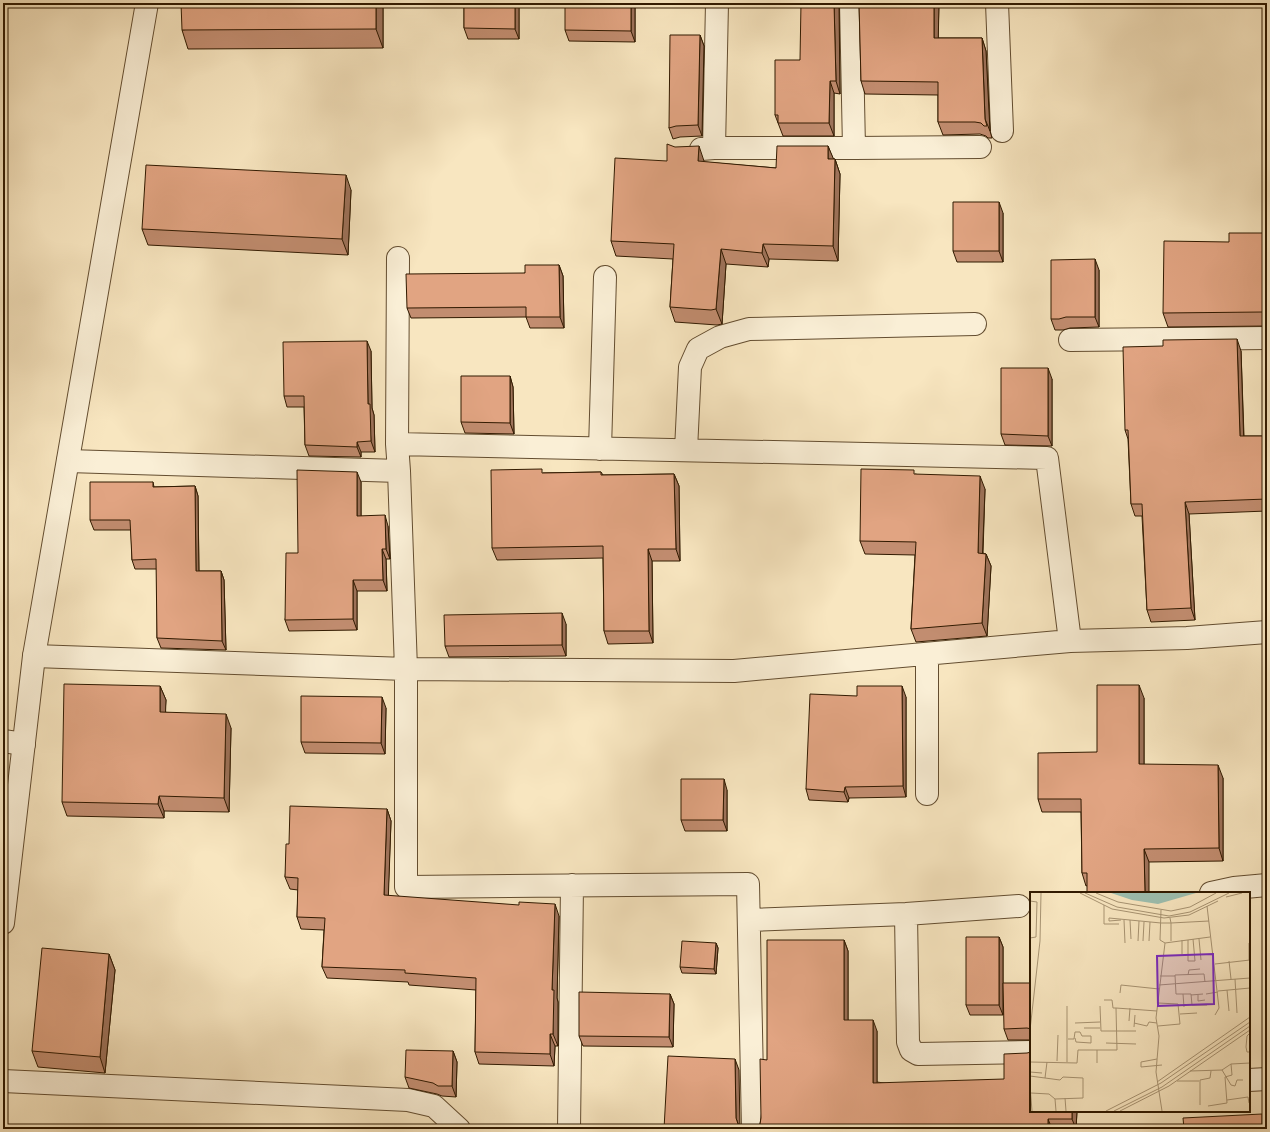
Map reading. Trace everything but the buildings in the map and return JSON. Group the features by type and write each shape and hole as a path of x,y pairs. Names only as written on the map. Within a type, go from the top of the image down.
{"street":[{"path":"3,923 34,656 147,3"},
{"path":"714,148 717,3"},
{"path":"851,3 854,148"},
{"path":"997,3 1002,131"},
{"path":"680,149 980,147"},
{"path":"398,258 397,444 406,668 406,887 748,884 753,1129"},
{"path":"600,449 605,277"},
{"path":"686,450 690,367 698,349 720,337 750,329 975,324"},
{"path":"1070,340 1267,338"},
{"path":"397,444 1047,458 1070,642"},
{"path":"68,461 399,471"},
{"path":"34,656 406,668 734,671 1070,642 1187,638 1267,632"},
{"path":"927,654 927,794"},
{"path":"3,741 24,744"},
{"path":"569,1129 572,885"},
{"path":"1216,892 1234,888 1267,885"},
{"path":"749,920 906,914 1019,906"},
{"path":"906,914 908,1042 911,1050 918,1054 1030,1052"},
{"path":"1250,1080 1267,1079"},
{"path":"3,1081 408,1100 434,1106 459,1129"}]}
